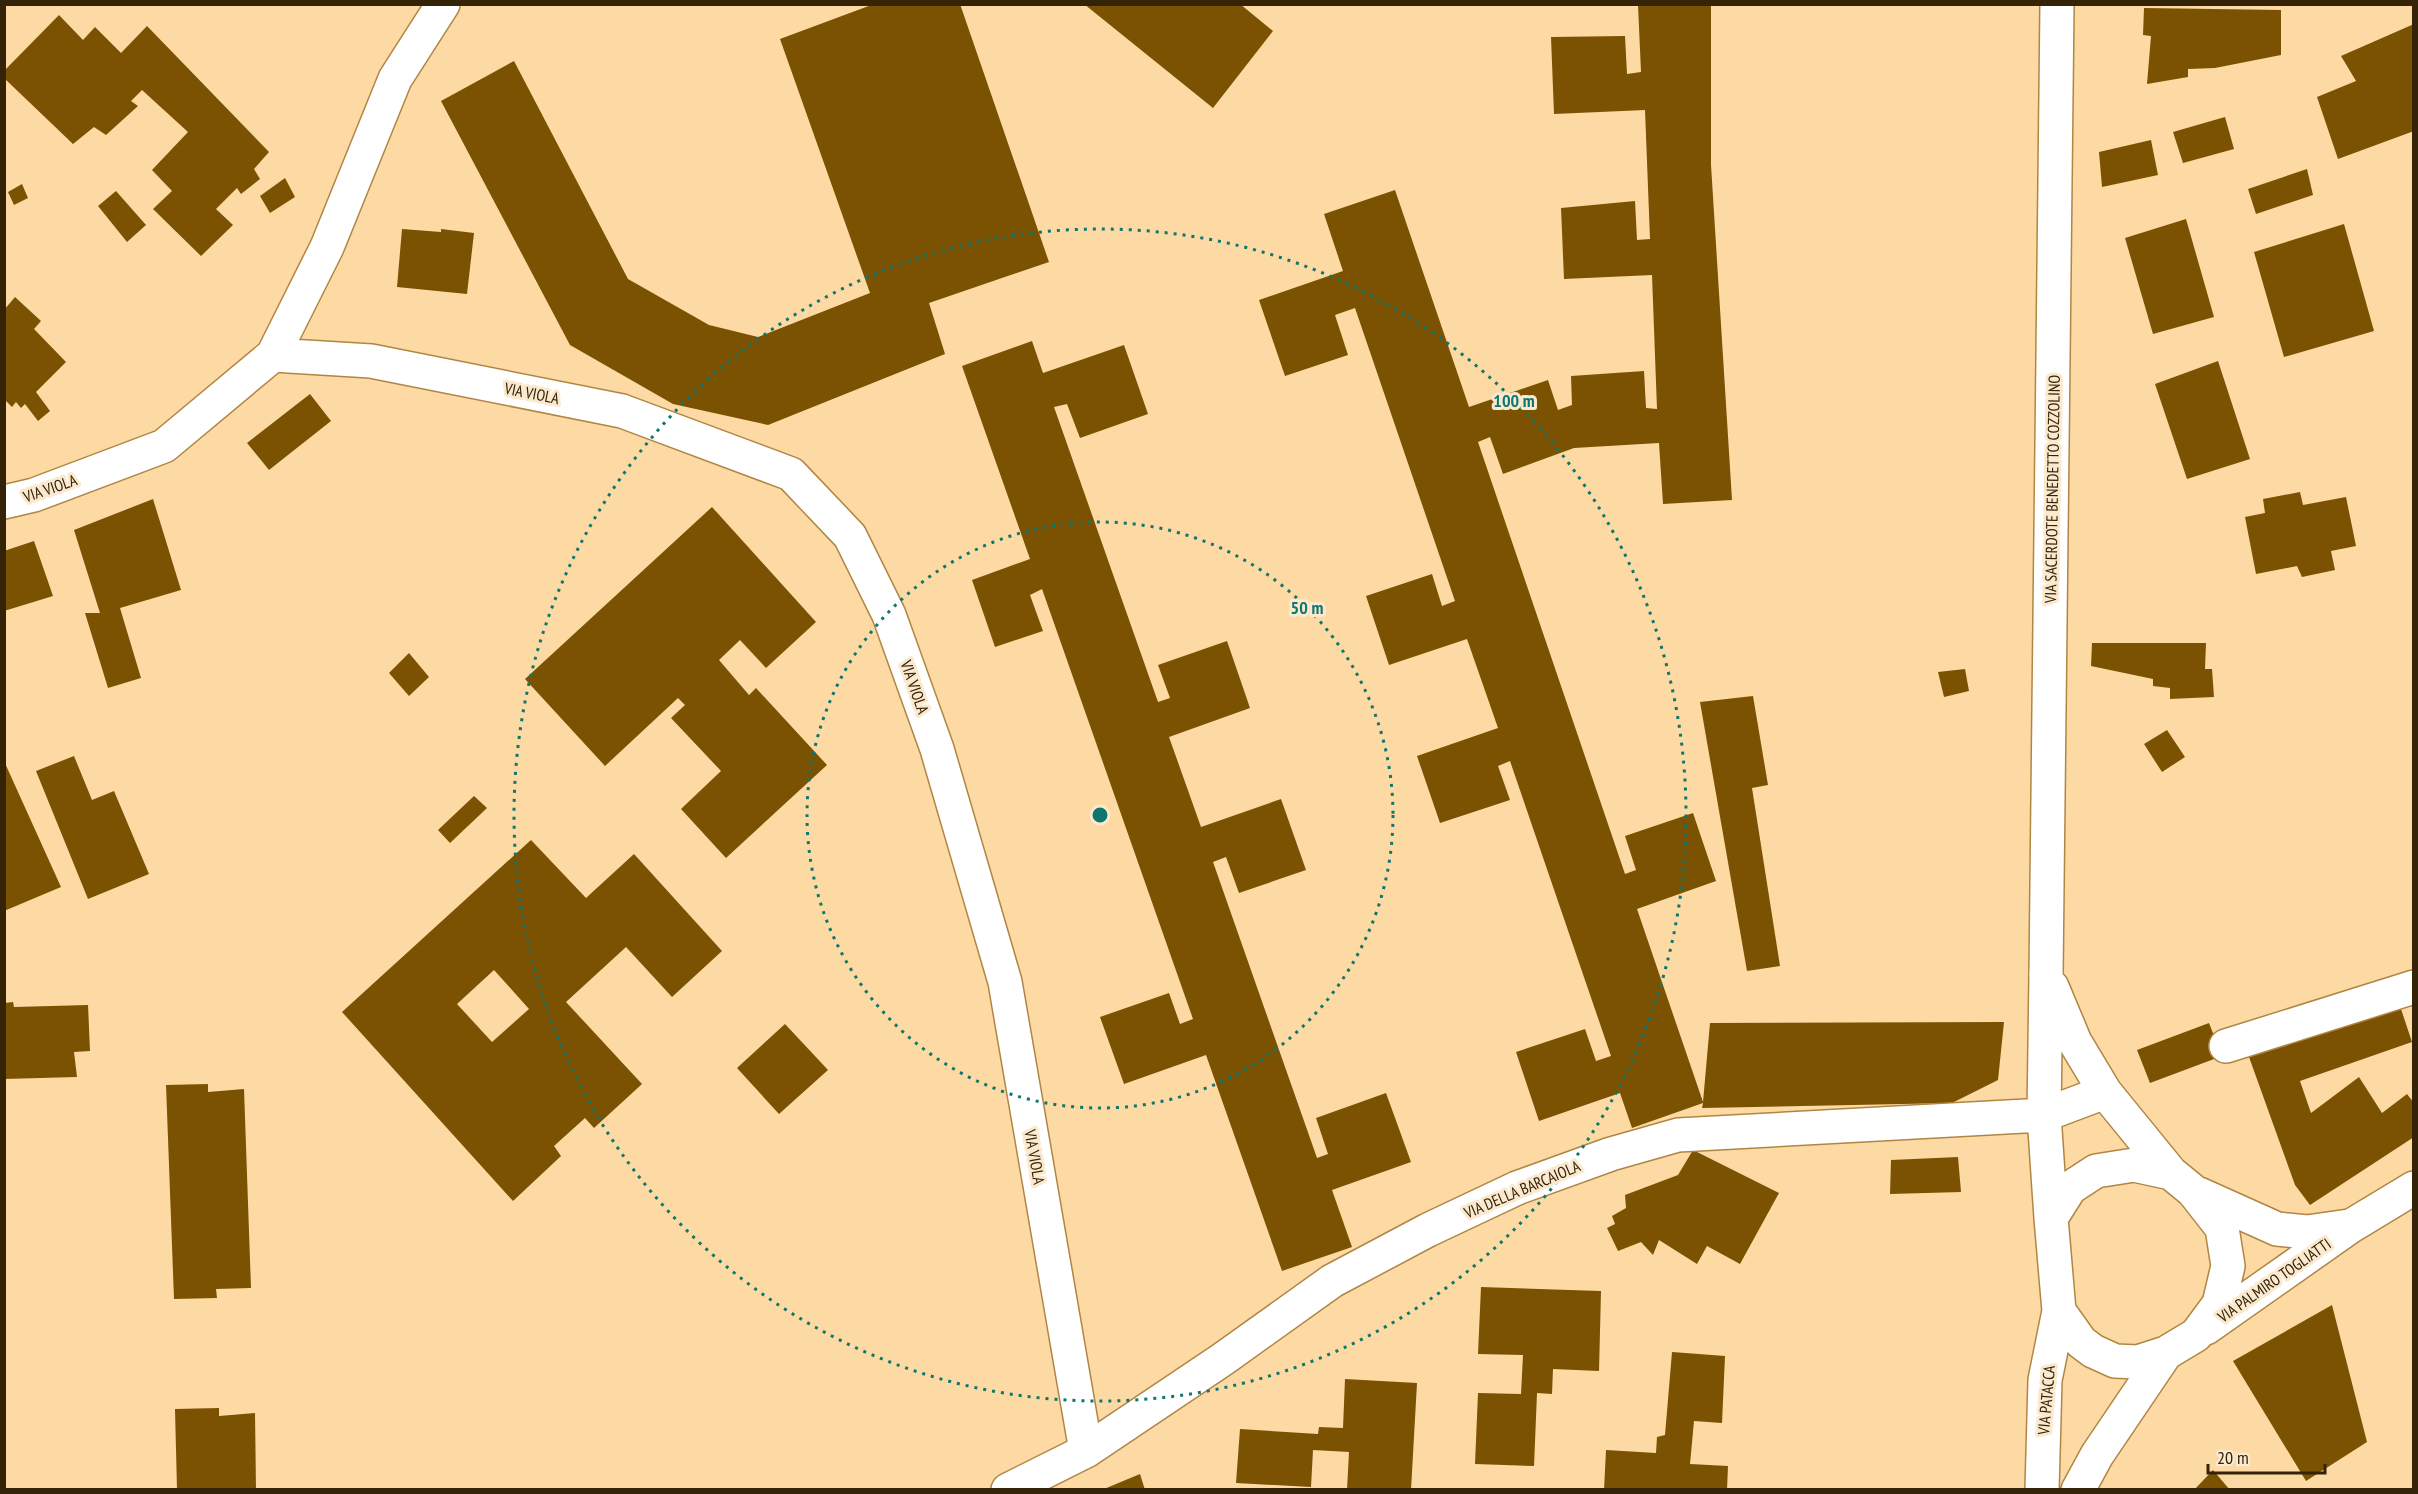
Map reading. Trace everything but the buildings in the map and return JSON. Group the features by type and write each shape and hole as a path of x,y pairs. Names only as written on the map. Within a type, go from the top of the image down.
{"street":[{"name":"VIA VIOLA","path":"4,502 34,495 164,446 273,355 327,247 395,79 442,4"},
{"name":"VIA SACERDOTE BENEDETTO COZZOLINO","path":"2051,1218 2044,1115 2057,4"},
{"name":"VIA VIOLA","path":"273,355 371,361 622,411 791,474 850,537 890,615 925,716 1005,982 1086,1451"},
{"name":"VIA SACERDOTE BENEDETTO COZZOLINO","path":"2046,974 2075,1042 2105,1092 2182,1182"},
{"path":"2226,1046 2414,987"},
{"name":"VIA DELLA BARCAIOLA","path":"1008,1490 1086,1451 1223,1359 1332,1281 1428,1230 1517,1188 1611,1154 1678,1135 2044,1115 2105,1092"},
{"path":"2134,1165 2182,1182 2222,1228 2228,1266 2219,1304 2196,1335 2166,1353 2138,1362 2115,1361 2093,1351 2081,1342 2059,1311 2051,1218 2070,1188 2096,1171 2134,1165"},
{"name":"VIA PALMIRO TOGLIATTI","path":"2182,1182 2277,1229 2307,1232 2351,1226"},
{"name":"VIA PALMIRO TOGLIATTI","path":"2196,1335 2351,1226 2414,1188"},
{"name":"VIA PATACCA","path":"2042,1490 2045,1380 2059,1311"},
{"path":"2078,1490 2097,1455 2166,1353"}]}
